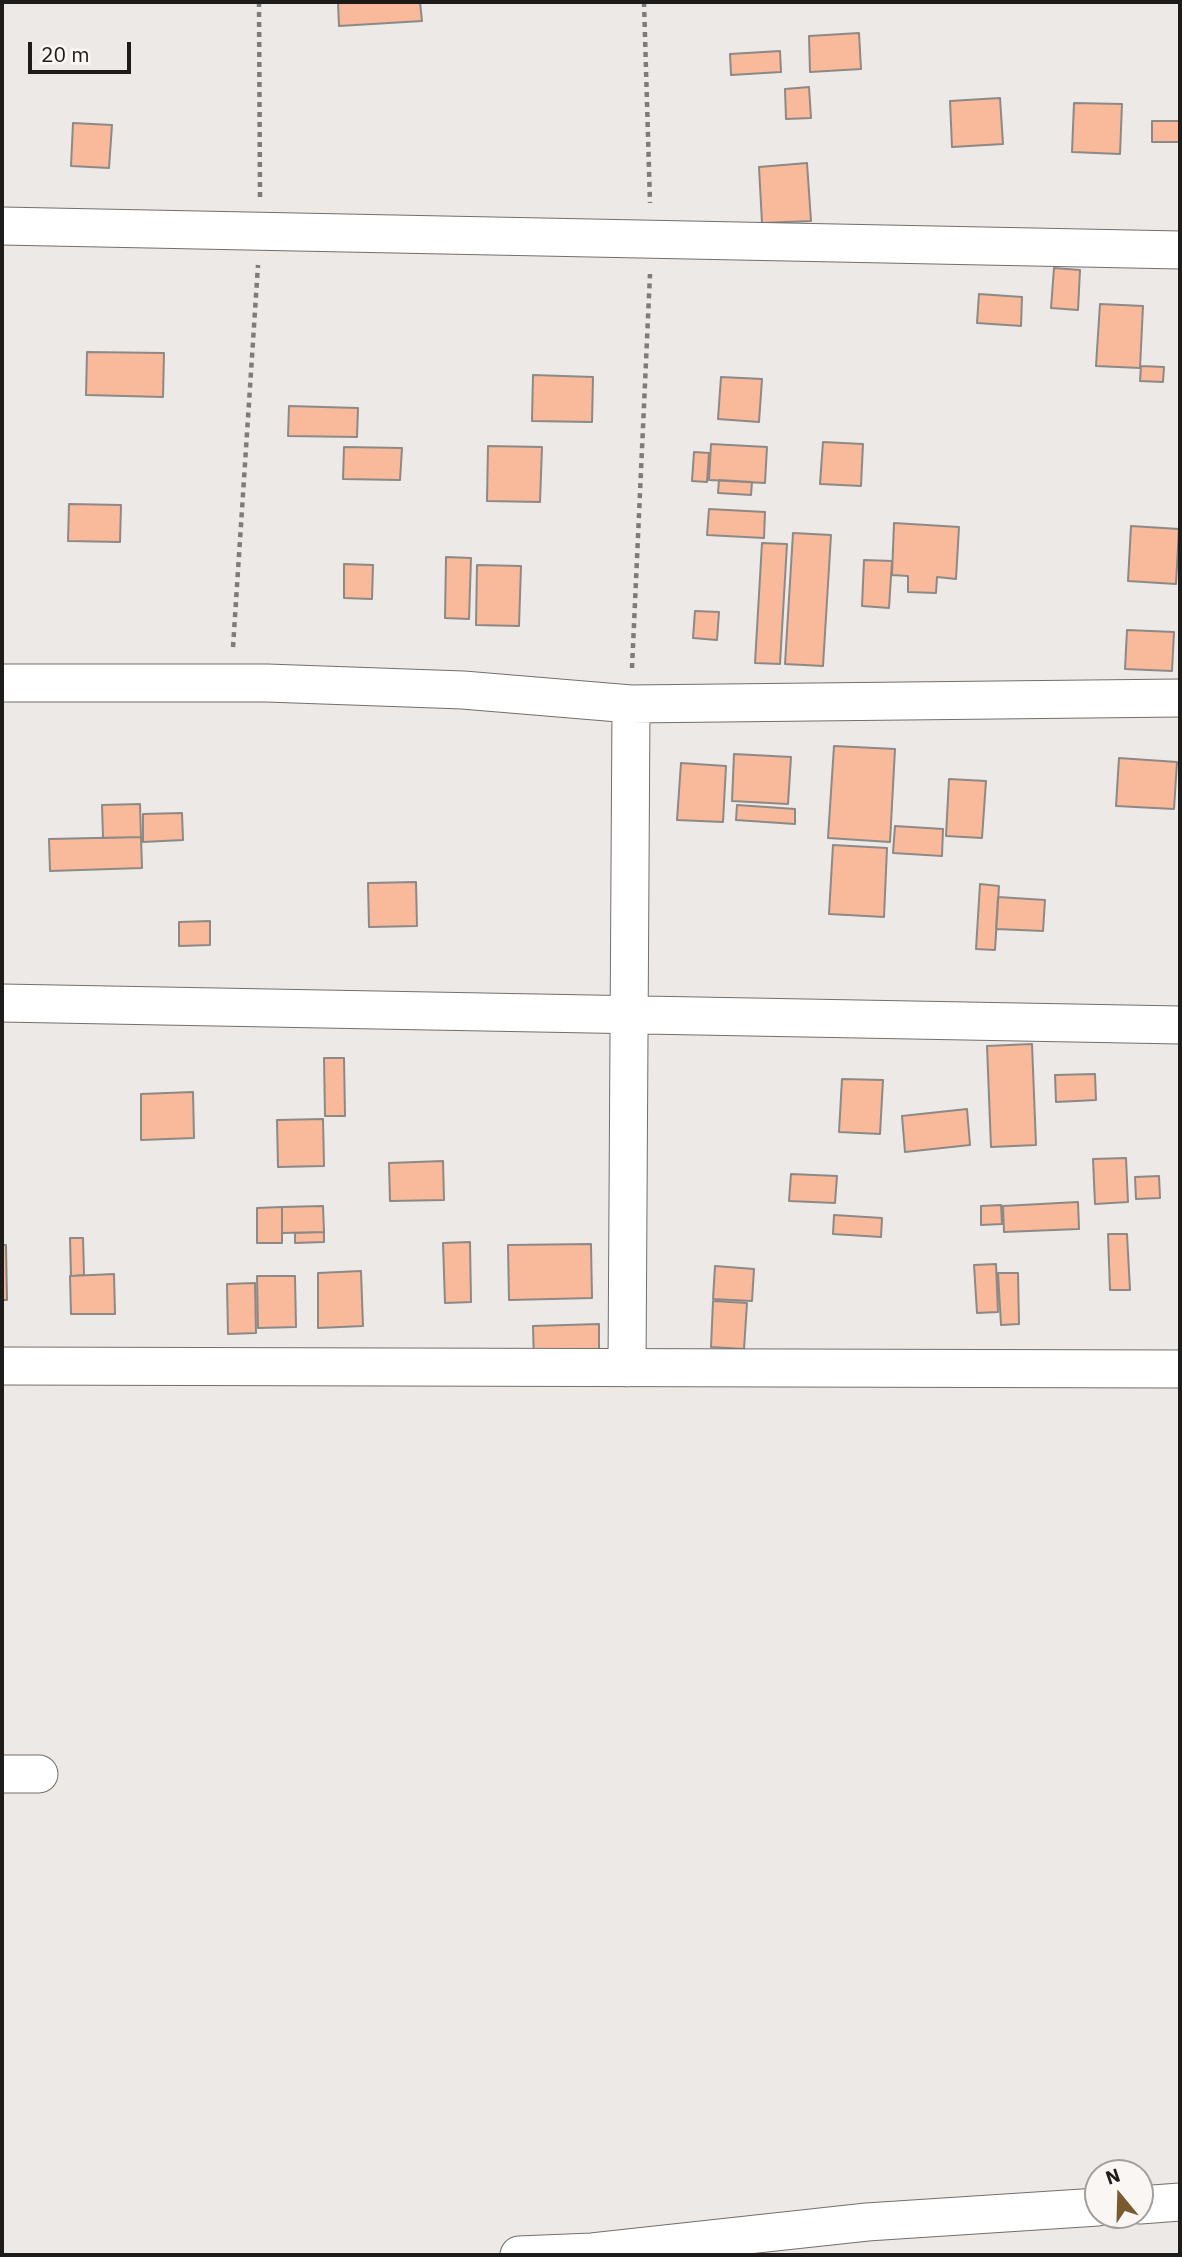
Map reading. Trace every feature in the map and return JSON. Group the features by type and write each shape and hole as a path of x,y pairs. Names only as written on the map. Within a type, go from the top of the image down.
{"street":[{"path":"2,226 1180,250"},
{"path":"2,683 230,683 463,690 631,704 1180,698"},
{"path":"627,1368 631,704"},
{"path":"2,1003 1180,1025"},
{"path":"2,1366 1180,1369"},
{"path":"2,1774 39,1774"},
{"path":"1154,2204 1180,2202"},
{"path":"519,2255 592,2252 867,2222 1084,2208"}],"path":[{"path":"230,683 260,231 259,2"},
{"path":"631,704 651,239 644,2"}],"building":[{"path":"338,2 420,2 422,21 339,26"},
{"path":"859,33 861,69 810,72 809,36"},
{"path":"780,51 781,72 731,75 730,54"},
{"path":"809,87 811,118 786,119 785,89"},
{"path":"1000,98 1003,144 952,147 950,101"},
{"path":"1074,103 1122,104 1120,154 1072,152"},
{"path":"1152,121 1180,121 1180,142 1152,142"},
{"path":"73,123 112,125 109,168 71,166"},
{"path":"807,163 811,221 762,223 759,167"},
{"path":"1054,268 1080,270 1078,310 1051,308"},
{"path":"979,294 1022,297 1021,326 977,323"},
{"path":"1100,304 1143,306 1140,368 1096,366"},
{"path":"87,352 164,353 163,397 86,395"},
{"path":"1141,366 1164,367 1163,382 1140,381"},
{"path":"533,375 593,377 592,422 532,421"},
{"path":"721,377 762,379 759,422 718,419"},
{"path":"289,406 358,408 357,437 288,436"},
{"path":"823,442 863,444 861,486 820,484"},
{"path":"711,444 767,447 765,483 709,480"},
{"path":"488,446 542,447 540,502 487,501"},
{"path":"344,447 402,448 400,480 343,479"},
{"path":"694,452 709,453 707,482 692,481"},
{"path":"719,480 752,482 751,495 718,493"},
{"path":"69,504 121,505 120,542 68,541"},
{"path":"709,509 765,512 764,538 707,535"},
{"path":"894,523 959,527 956,579 937,577 936,593 908,592 908,576 892,575"},
{"path":"1131,526 1179,529 1176,584 1128,581"},
{"path":"793,533 831,535 823,666 785,664"},
{"path":"762,543 787,544 780,664 755,663"},
{"path":"446,557 471,558 469,619 445,618"},
{"path":"864,560 892,561 889,608 862,606"},
{"path":"344,564 373,565 372,599 344,598"},
{"path":"477,565 521,566 519,626 476,625"},
{"path":"695,611 719,612 717,640 693,638"},
{"path":"1127,630 1174,632 1172,671 1125,669"},
{"path":"834,746 895,749 890,842 828,838"},
{"path":"734,754 791,757 788,804 732,801"},
{"path":"1119,758 1177,762 1174,809 1116,806"},
{"path":"681,763 726,766 723,822 677,820"},
{"path":"949,779 986,781 982,838 946,836"},
{"path":"140,804 141,837 103,838 102,805"},
{"path":"737,805 795,809 795,824 736,820"},
{"path":"182,813 183,840 143,842 143,814"},
{"path":"895,826 943,829 942,856 893,853"},
{"path":"141,837 142,868 50,871 49,839"},
{"path":"833,845 887,848 884,917 829,914"},
{"path":"416,882 417,926 369,927 368,883"},
{"path":"980,884 999,886 995,950 976,949"},
{"path":"998,897 1045,900 1043,931 996,929"},
{"path":"210,921 210,945 179,946 179,922"},
{"path":"1032,1044 1036,1145 991,1147 987,1046"},
{"path":"324,1058 344,1058 345,1116 325,1116"},
{"path":"1095,1074 1096,1100 1056,1102 1055,1075"},
{"path":"842,1079 883,1080 880,1134 839,1132"},
{"path":"193,1092 194,1138 141,1140 141,1094"},
{"path":"967,1109 970,1145 905,1152 902,1116"},
{"path":"323,1119 324,1166 278,1167 277,1120"},
{"path":"1126,1158 1128,1202 1095,1204 1093,1159"},
{"path":"443,1161 444,1200 390,1201 389,1163"},
{"path":"791,1174 837,1176 835,1203 789,1201"},
{"path":"1159,1176 1160,1198 1136,1199 1135,1177"},
{"path":"1078,1202 1079,1229 1004,1232 1003,1206"},
{"path":"1001,1205 1002,1224 981,1225 981,1206"},
{"path":"323,1206 324,1232 282,1233 282,1207"},
{"path":"282,1207 282,1243 257,1243 257,1208"},
{"path":"834,1215 882,1218 881,1237 833,1234"},
{"path":"324,1232 324,1242 295,1243 295,1233"},
{"path":"1108,1234 1127,1234 1130,1290 1110,1290"},
{"path":"70,1238 83,1238 84,1275 71,1276"},
{"path":"470,1242 471,1302 445,1303 443,1243"},
{"path":"591,1244 592,1298 509,1300 508,1245"},
{"path":"2,1245 6,1245 7,1300 2,1300"},
{"path":"996,1264 998,1312 977,1313 974,1265"},
{"path":"715,1266 754,1269 752,1301 713,1299"},
{"path":"361,1271 363,1326 318,1328 318,1273"},
{"path":"998,1273 1018,1273 1019,1324 1001,1325"},
{"path":"114,1274 115,1314 71,1314 70,1276"},
{"path":"257,1276 295,1276 296,1327 258,1328"},
{"path":"255,1283 256,1333 228,1334 227,1284"},
{"path":"713,1301 747,1303 744,1349 711,1347"},
{"path":"599,1324 599,1361 534,1363 533,1326"}]}
